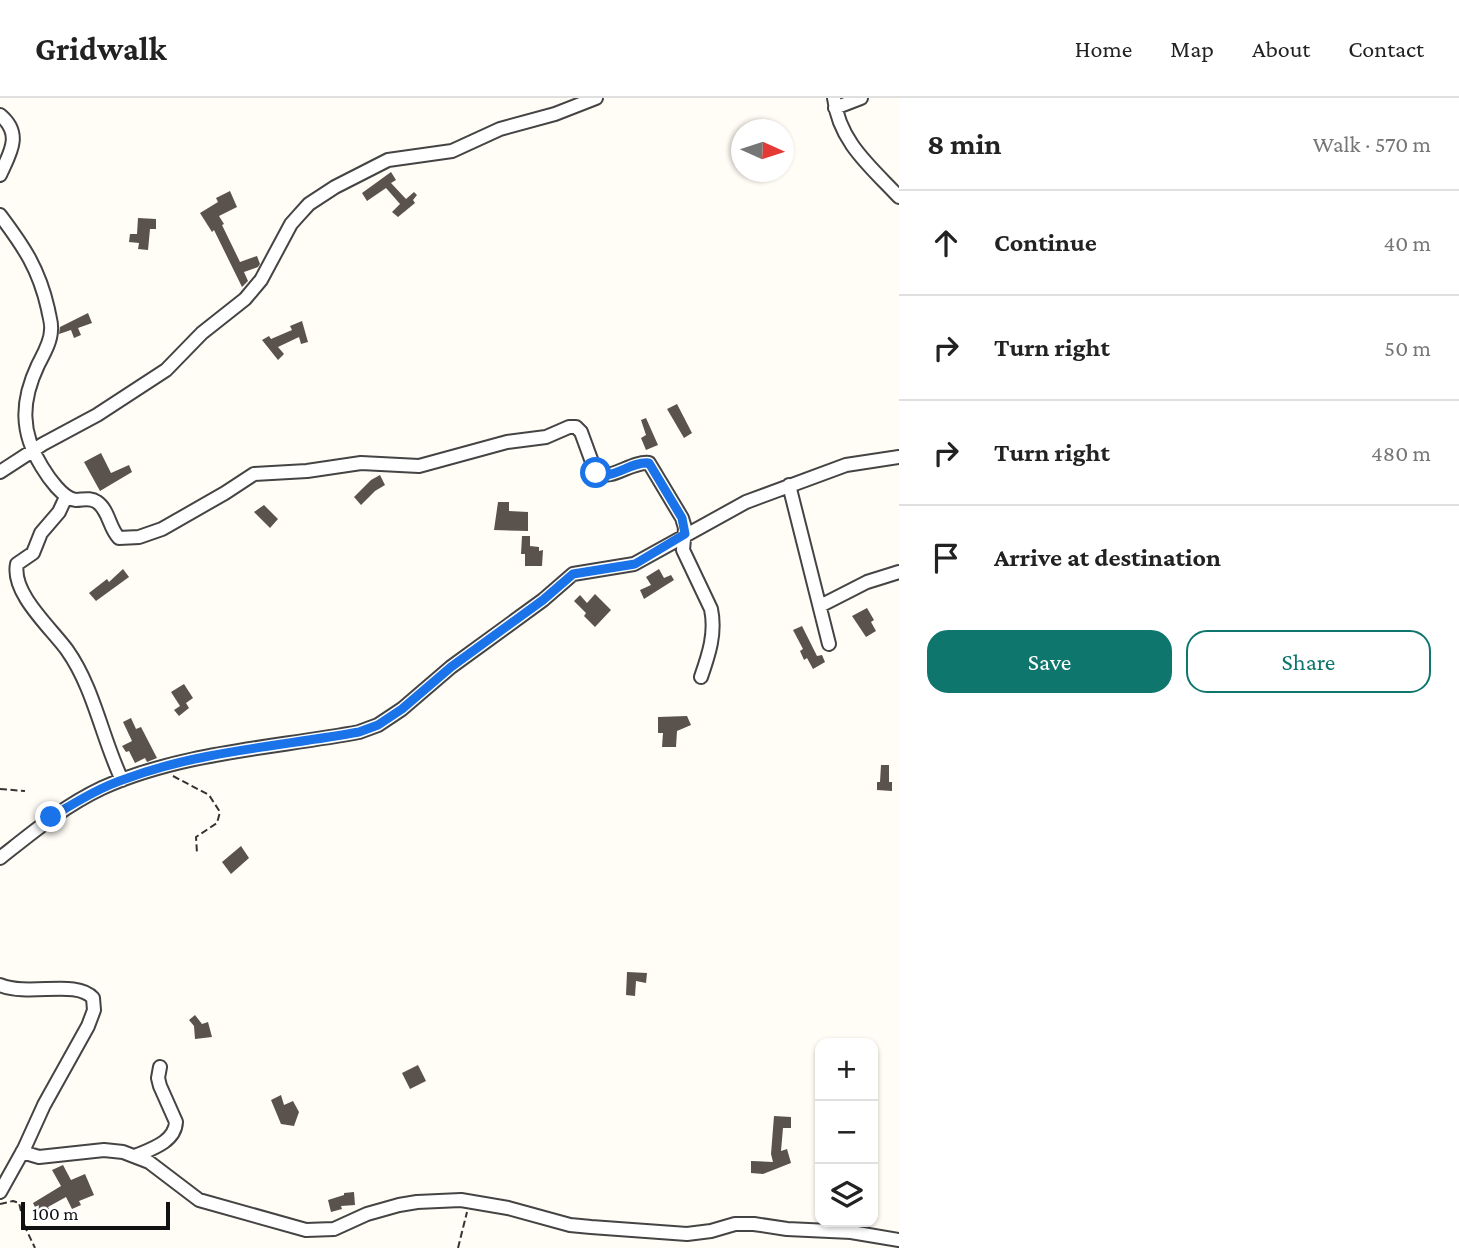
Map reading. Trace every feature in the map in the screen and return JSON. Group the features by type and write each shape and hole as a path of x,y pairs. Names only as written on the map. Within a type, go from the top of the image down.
{"street":[{"path":"0,472 97,415 166,370 202,333 245,299 261,280 291,224 309,204 335,187 388,160 452,151 500,129 555,114 596,98"},
{"path":"861,98 835,103 844,135 899,197"},
{"path":"0,115 10,124 13,137 0,175"},
{"path":"0,215 15,232 37,270 50,319 51,337 25,397 25,421 33,451 66,497 97,502 104,509 119,538 130,539 152,533 233,489 254,474 307,471 361,463 419,467 508,442 546,436 573,426 580,429 592,466 598,474 608,475 642,463 651,466 682,518 685,534 683,550 713,618 712,641 701,677"},
{"path":"0,858 51,817 79,800 156,768 359,732 378,725 402,709 474,649 543,600 573,574 635,564 746,502 846,465 899,457"},
{"path":"789,485 829,644"},
{"path":"66,497 59,512 41,533 33,553 17,564 16,574 25,597 68,652 83,677 122,780"},
{"path":"820,606 867,582 899,572"},
{"path":"0,985 23,991 82,989 95,1001 88,1026 0,1192"},
{"path":"135,1156 160,1144 175,1130 176,1122 158,1078 160,1067"},
{"path":"22,1152 40,1157 104,1150 135,1156 149,1162 199,1200 306,1230 334,1229 383,1209 408,1203 470,1201 570,1225 687,1234 735,1224 754,1224 787,1229 851,1232 899,1240"}],"path":[{"path":"156,768 202,790 216,804 219,819 196,837 197,853"},
{"path":"0,789 24,791"},
{"path":"0,1204 13,1201 19,1203 25,1227 35,1248"},
{"path":"458,1248 470,1201"}],"building":[{"path":"391,172 396,180 391,183 406,199 414,192 417,195 413,200 415,203 398,217 392,212 400,204 386,188 367,201 362,193"},
{"path":"230,191 237,207 219,216 224,224 222,225 240,262 257,256 260,264 244,272 248,281 242,287 214,230 212,232 200,213 218,202 216,198"},
{"path":"138,218 156,219 156,229 150,229 148,250 138,249 139,243 129,242 130,234 137,234"},
{"path":"88,313 92,323 78,328 81,335 74,338 71,330 59,334 60,327"},
{"path":"302,321 308,342 301,344 299,337 278,347 284,354 278,360 262,340 292,330 290,326"},
{"path":"677,404 692,433 684,438 667,409"},
{"path":"646,418 658,445 646,450 641,438 646,435 641,420"},
{"path":"101,453 111,473 129,465 132,472 100,491 84,462"},
{"path":"380,475 385,485 361,505 354,497"},
{"path":"498,502 509,502 509,511 528,512 528,531 494,530"},
{"path":"264,505 278,519 270,528 254,512"},
{"path":"522,536 530,536 530,546 539,547 539,551 543,550 542,566 525,566 525,554 521,554"},
{"path":"123,569 129,577 96,601 89,593 107,579 109,582"},
{"path":"659,569 664,578 671,575 674,580 644,599 640,590 651,585 646,577"},
{"path":"595,594 611,610 595,627 574,601 580,595 587,603"},
{"path":"867,608 874,620 871,622 876,631 866,637 852,616"},
{"path":"802,626 817,656 822,655 825,662 813,669 807,658 804,660 800,651 803,649 793,630"},
{"path":"184,684 193,698 186,703 189,708 179,716 174,710 180,706 171,692"},
{"path":"687,716 691,725 677,731 676,747 662,747 663,733 658,733 658,717"},
{"path":"131,718 136,729 141,727 157,758 147,762 145,758 135,763 129,751 126,752 122,746 132,741 123,722"},
{"path":"881,765 889,765 892,791 877,790"},
{"path":"241,846 249,858 231,874 222,862"},
{"path":"627,972 647,973 646,983 636,981 635,996 626,995"},
{"path":"195,1015 202,1024 208,1022 212,1037 195,1039 194,1026 189,1020"},
{"path":"418,1065 426,1081 410,1089 402,1073"},
{"path":"281,1095 284,1105 293,1101 299,1112 294,1126 281,1124 271,1100"},
{"path":"774,1116 791,1117 791,1128 783,1128 781,1151 787,1149 791,1163 763,1174 751,1173 751,1161 773,1162 771,1154"},
{"path":"63,1165 71,1180 85,1174 94,1195 79,1201 81,1205 72,1209 66,1197 48,1207 51,1212 40,1217 33,1203 61,1186 52,1170"},
{"path":"354,1192 355,1205 341,1206 342,1209 331,1212 328,1200"}],"route":[{"path":"51,817 101,788 156,768 195,759 339,736 378,725 402,709 474,649 543,600 573,574 635,564 685,534 682,518 649,463 637,464 608,475 596,473"}]}
